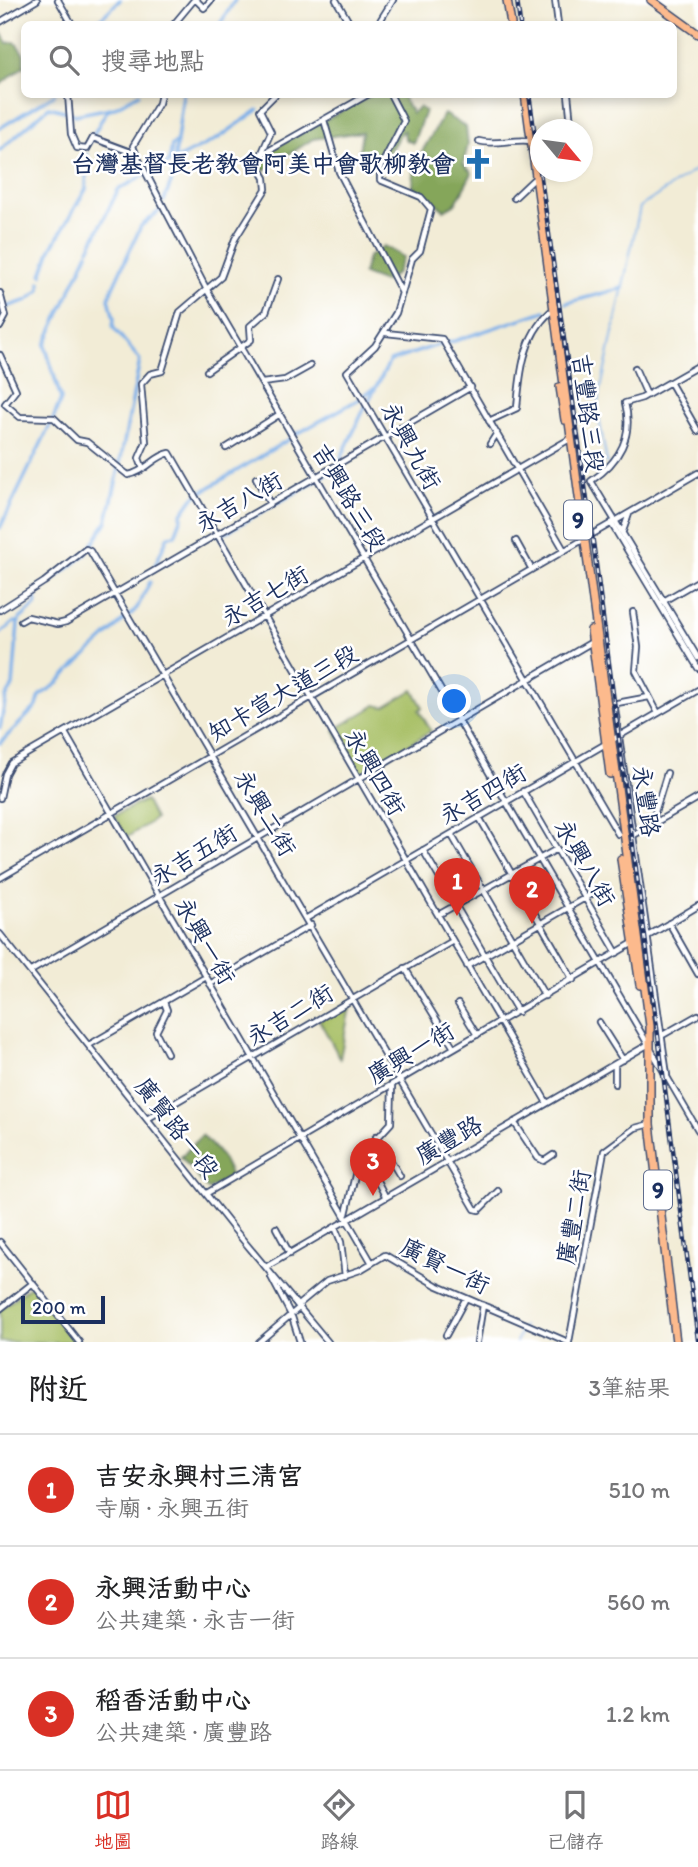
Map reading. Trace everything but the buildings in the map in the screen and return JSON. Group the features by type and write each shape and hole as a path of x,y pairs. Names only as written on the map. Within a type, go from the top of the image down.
{"main road":[{"path":"510,0 513,21"},
{"path":"653,0 698,33"},
{"name":"吉豐路三段","path":"523,98 530,141"},
{"name":"吉豐路三段","path":"533,182 582,539 592,642 636,943"},
{"name":"吉豐路三段","path":"535,182 636,943"},
{"name":"9","path":"636,943 650,1041 650,1124 677,1342"}],"street":[{"path":"0,22 37,0"},
{"path":"58,0 70,21"},
{"path":"177,21 195,0 204,8 211,0"},
{"path":"336,0 348,21"},
{"path":"380,21 393,0"},
{"path":"555,0 558,21"},
{"path":"68,98 71,134 77,148 87,149 92,138 95,138 136,154"},
{"path":"136,154 133,145 160,98"},
{"path":"0,355 16,390 5,404 20,417 54,418 77,440 87,442 128,475 143,469 139,458 146,442 141,384 150,374 162,371 180,312 223,274 235,239 266,189 265,178 257,164 271,132 261,107 271,98"},
{"path":"262,155 362,98"},
{"name":"永興九街","path":"392,98 404,121 380,168 380,180 421,197 431,209 420,251 412,259 386,333 347,372 618,834"},
{"path":"568,98 570,119"},
{"path":"324,120 339,173 402,293"},
{"path":"479,141 486,143 523,138 530,141"},
{"name":"吉興路三段","path":"136,154 241,348 601,963 650,1041 668,1080 698,1130"},
{"path":"514,198 531,182"},
{"path":"207,370 253,338 250,326 265,312 278,279"},
{"path":"0,293 6,316 0,327"},
{"path":"489,421 517,408 521,372 529,342 538,323 550,312"},
{"path":"386,333 442,339 564,550"},
{"path":"262,383 285,380 310,366"},
{"path":"698,366 647,395 625,402 629,419 628,436 610,468 592,481 698,668"},
{"path":"635,368 647,395"},
{"path":"670,382 698,431"},
{"name":"永吉八街","path":"20,621 28,617 61,624 471,387"},
{"path":"226,448 280,414"},
{"path":"490,444 497,433"},
{"name":"永吉七街","path":"0,798 7,767 568,440"},
{"name":"永興四街","path":"143,469 169,452 173,458 438,915 451,942 547,1103"},
{"name":"知卡宣大道三段","path":"0,878 698,473"},
{"path":"256,478 270,505"},
{"path":"620,533 629,513"},
{"path":"600,530 620,533"},
{"path":"516,541 531,568"},
{"name":"永興二街","path":"0,610 44,582 86,549 116,594 259,836 477,1212 498,1191"},
{"path":"661,603 698,582"},
{"path":"661,603 698,659"},
{"path":"633,612 638,647 636,671 658,713"},
{"name":"永吉五街","path":"31,971 592,642"},
{"name":"永吉四街","path":"307,918 698,690"},
{"name":"永豐路","path":"649,697 617,703 619,736 668,1080"},
{"name":"永興一街","path":"65,733 253,1057"},
{"path":"651,825 667,773"},
{"name":"永興八街","path":"523,791 617,953"},
{"path":"634,835 698,798"},
{"path":"479,817 573,980"},
{"path":"451,833 545,996"},
{"path":"438,915 557,849"},
{"path":"422,850 518,1012"},
{"path":"467,966 569,908 584,896 597,891"},
{"path":"648,936 698,906"},
{"path":"669,923 698,974"},
{"path":"210,984 311,925"},
{"name":"廣賢路一段","path":"0,934 328,1342"},
{"name":"永吉二街","path":"147,1119 451,942"},
{"name":"廣興一街","path":"207,1194 636,943"},
{"path":"405,968 454,1048"},
{"path":"89,1045 206,976"},
{"path":"164,1002 167,1010 156,1032 167,1053"},
{"path":"458,1004 477,1035"},
{"path":"661,1036 698,1015"},
{"path":"599,1022 623,1060"},
{"name":"廣豐路","path":"267,1269 347,1217 623,1060 650,1041"},
{"name":"廣賢一街","path":"253,1057 372,1263 385,1255 436,1285 568,1342"},
{"path":"615,1064 615,1084"},
{"path":"347,1217 354,1172 363,1153 391,1123 391,1086"},
{"path":"514,1122 538,1158 544,1161 553,1155"},
{"name":"廣豐二街","path":"568,1342 604,1151 635,1128 650,1124"},
{"path":"376,1136 400,1176"},
{"path":"363,1153 386,1196"},
{"path":"374,1174 391,1164"},
{"path":"335,1227 341,1242 345,1276"},
{"path":"276,1228 290,1254"},
{"path":"0,1242 79,1342"},
{"path":"259,1342 292,1317 299,1306 327,1281 372,1263"},
{"path":"267,1269 292,1317 300,1342"},
{"path":"0,1309 33,1283"},
{"path":"446,1335 466,1298"},
{"path":"477,1342 483,1305"}],"green space":[{"path":"0,31 7,43 15,42 21,50 21,68 0,85"},
{"path":"366,98 403,98 412,113 419,107 425,111 413,143 405,139 402,131 380,167 372,164 370,153 359,151 362,132 313,139 263,171 260,165 265,152"},
{"path":"444,114 466,127 468,145 463,164 472,173 456,203 444,210 426,195 413,190 414,165"},
{"path":"384,246 403,257 396,274 384,282 363,274 368,257"},
{"path":"413,690 423,707 419,710 431,731 360,774 334,730 376,705 384,707"},
{"path":"145,800 155,819 126,838 114,816"},
{"path":"351,1002 340,1058 319,1020"},
{"path":"202,1135 221,1156 231,1176 208,1190 181,1157"},
{"path":"30,1286 76,1342 0,1342 0,1310"}],"waterway":[{"path":"98,21 120,0"},
{"path":"222,21 235,0"},
{"path":"382,13 390,0"},
{"path":"0,128 49,98"},
{"path":"88,144 106,112 132,98"},
{"path":"164,201 172,180 182,98"},
{"path":"0,150 49,107 68,112"},
{"path":"71,113 75,115 110,108"},
{"path":"172,174 179,158 217,139 258,110"},
{"path":"148,173 169,163 172,145 175,143"},
{"path":"42,275 51,249 86,189 87,154"},
{"path":"607,463 597,407 640,207 698,168"},
{"path":"89,249 118,190 145,175"},
{"path":"119,468 140,360 113,327 109,298 141,226 163,208"},
{"path":"54,417 61,399 45,345 88,253"},
{"path":"6,307 28,300 40,290 40,282"},
{"path":"566,303 623,288"},
{"path":"448,343 545,311"},
{"path":"368,402 390,361 444,343"},
{"path":"364,395 373,389"},
{"path":"295,435 361,398"},
{"path":"339,462 366,405"},
{"path":"0,528 53,419"},
{"path":"195,496 291,438"},
{"path":"91,547 107,521 119,469"},
{"path":"321,478 336,469"},
{"path":"231,555 221,535 316,481"},
{"path":"181,515 193,498"},
{"path":"153,570 168,536 175,535 182,517"},
{"path":"20,619 36,605 36,593 87,553"},
{"path":"130,615 137,608 150,582"},
{"path":"72,669 127,617"},
{"path":"0,634 14,622 19,622"},
{"path":"0,728 6,697 13,686 18,623"},
{"path":"0,743 37,706 40,695 56,685 69,671"},
{"path":"516,1342 523,1326"}],"railway":[{"path":"517,0 520,21"},
{"path":"530,98 594,549 698,1340"}],"place":[{"name":"台灣基督長老教會阿美中會歌柳教會","path":"478,164"},
{"name":"吉安永興村三清宮","path":"457,916"},
{"name":"永興活動中心","path":"532,924"},
{"name":"稻香活動中心","path":"373,1196"}]}
